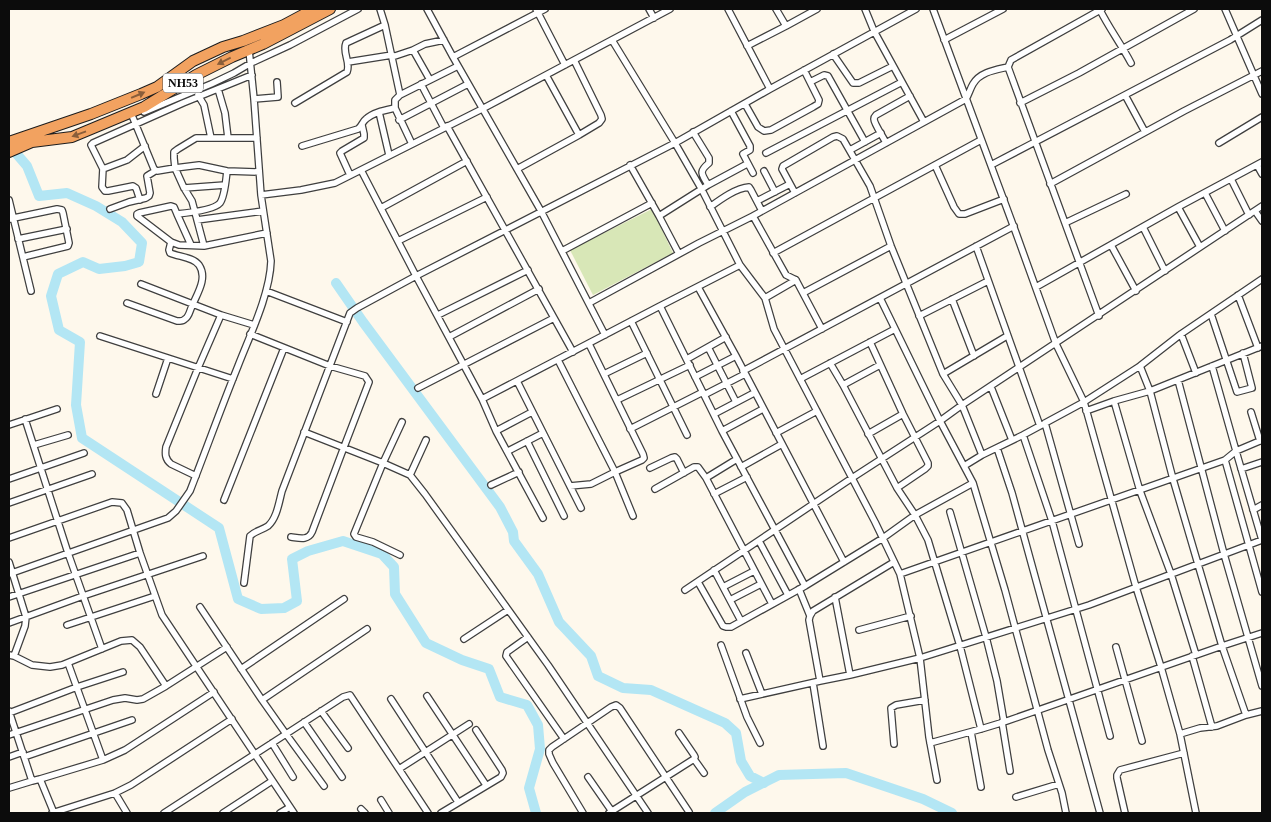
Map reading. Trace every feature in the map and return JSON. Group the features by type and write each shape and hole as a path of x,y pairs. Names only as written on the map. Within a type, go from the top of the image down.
{"highway":[{"name":"NH53","path":"9,152 29,139 149,91 192,61 224,46 243,41 284,25 314,9"},
{"name":"NH53","path":"9,142 72,137 132,114 196,75 330,9"}],"street":[{"path":"155,170 132,114 211,84 358,9"},
{"path":"380,9 400,95"},
{"path":"437,9 428,11 541,211 605,335"},
{"path":"453,58 537,11 545,9"},
{"path":"649,9 654,18"},
{"path":"260,195 301,190 335,183 482,109 670,9"},
{"path":"728,9 770,89"},
{"path":"776,9 786,26"},
{"path":"747,46 817,9"},
{"path":"865,9 874,32 924,122"},
{"path":"244,583 250,536 270,524 274,518 282,491 350,314 357,308 675,143 916,9"},
{"path":"932,9 1014,226 1056,344 1084,402 1110,501 1180,734 1196,813"},
{"path":"944,40 1003,9"},
{"path":"1099,316 1008,67 1011,60 1101,9 1107,25 1131,62"},
{"path":"1020,103 1079,73 1193,9"},
{"path":"1225,9 1262,94"},
{"path":"537,11 565,65"},
{"path":"991,165 1237,36 1262,20"},
{"path":"295,103 344,75 348,70 344,47 346,43 385,25"},
{"path":"348,62 392,56 413,50 425,44 444,40"},
{"path":"612,40 702,190 740,265 765,298 774,329 900,574 920,658 928,737 937,780"},
{"path":"10,573 168,518 186,498 254,325 266,291 270,271 271,261 260,195 249,50"},
{"path":"413,50 430,80"},
{"path":"833,54 852,83 859,83 893,66"},
{"path":"517,169 579,135 599,123 602,119 574,60"},
{"path":"412,144 399,120 394,100 400,95 458,66"},
{"path":"589,303 753,216 966,99 978,77 985,73 1008,67"},
{"path":"745,104 761,130 764,131 772,130 818,104 818,97 804,70"},
{"path":"1050,184 1262,71"},
{"path":"140,200 133,186 108,191 103,190 102,168 92,148 92,144 252,75"},
{"path":"546,75 579,135"},
{"path":"810,82 824,75 828,76 865,142"},
{"path":"254,99 278,97 277,82"},
{"path":"766,153 902,82"},
{"path":"421,84 430,103 467,161 573,352"},
{"path":"399,120 468,84"},
{"path":"218,89 225,113 228,138"},
{"path":"194,90 204,105 211,138"},
{"path":"1125,95 1145,132"},
{"path":"886,142 874,119 876,115 910,96"},
{"path":"302,146 358,129 367,118 379,112 395,108"},
{"path":"731,111 751,148 743,154 753,173"},
{"path":"379,112 390,155"},
{"path":"1219,143 1262,118"},
{"path":"350,176 340,154 364,138 362,125"},
{"path":"693,132 709,160 709,163 701,171 708,185"},
{"path":"850,150 881,133"},
{"path":"795,193 782,169 785,164 837,136 843,139 867,181 943,374 962,405 982,455"},
{"path":"204,246 192,201 175,168 174,155 178,148 196,138 257,138"},
{"path":"773,253 982,140"},
{"path":"102,168 127,160 145,146"},
{"path":"381,208 467,161"},
{"path":"1036,287 1260,163 1262,174"},
{"path":"659,216 708,185 747,164"},
{"path":"630,165 679,254"},
{"path":"935,165 959,214 965,214 1004,199"},
{"path":"110,210 150,195 147,176 155,170 205,166 227,171 259,172"},
{"path":"361,170 543,518"},
{"path":"177,214 218,205 223,196 227,171"},
{"path":"764,171 775,192"},
{"path":"1231,179 1249,215"},
{"path":"757,201 790,184"},
{"path":"184,188 225,185"},
{"path":"710,207 735,192 749,187 762,211"},
{"path":"1205,193 1225,231"},
{"path":"1064,224 1126,194"},
{"path":"398,241 487,197"},
{"path":"9,200 11,218 31,291"},
{"path":"562,251 652,203"},
{"path":"191,246 174,207 171,206 137,215 171,242 179,245 191,246 204,246 267,233"},
{"path":"685,590 1262,206"},
{"path":"1178,207 1200,247"},
{"path":"11,218 60,209 64,213 68,246 23,258"},
{"path":"197,220 263,211"},
{"path":"1255,211 1262,221"},
{"path":"753,216 786,275 796,280 822,329"},
{"path":"630,429 726,383 784,349 1014,226"},
{"path":"1143,227 1165,271"},
{"path":"18,239 66,229"},
{"path":"127,303 177,321 186,319 201,288 200,268 194,261 170,253 171,242"},
{"path":"1111,245 1136,291"},
{"path":"803,293 891,246"},
{"path":"976,246 1019,368 1043,424 1072,515 1079,544"},
{"path":"482,399 740,265"},
{"path":"438,315 528,270"},
{"path":"964,466 1084,402 1140,366 1181,334 1262,279"},
{"path":"765,298 796,280"},
{"path":"919,316 988,281"},
{"path":"141,284 221,315 254,325"},
{"path":"698,286 844,562"},
{"path":"449,337 539,290"},
{"path":"266,291 347,322"},
{"path":"1086,411 1150,391 1260,347 1238,295"},
{"path":"880,298 940,421 973,483 1006,590 1066,813"},
{"path":"952,299 974,356"},
{"path":"660,306 741,467 805,586"},
{"path":"1211,314 1235,390 1239,392 1252,388 1243,353"},
{"path":"196,476 167,461 165,452 221,315"},
{"path":"418,388 554,318"},
{"path":"631,321 687,435"},
{"path":"800,379 895,329"},
{"path":"250,334 330,366 365,376 369,382 311,535 302,538 291,536"},
{"path":"1181,334 1196,373"},
{"path":"100,336 233,379"},
{"path":"943,374 1007,336"},
{"path":"687,359 726,338"},
{"path":"870,342 903,414 927,458 928,466 897,488"},
{"path":"570,486 592,484 644,458 644,454 589,344"},
{"path":"708,347 736,402"},
{"path":"224,500 284,348"},
{"path":"604,374 647,353"},
{"path":"695,376 736,356"},
{"path":"156,394 168,358"},
{"path":"558,360 615,472 632,516"},
{"path":"830,363 897,488 915,515 928,540 960,646 981,729"},
{"path":"843,385 880,365"},
{"path":"617,400 690,366"},
{"path":"1140,366 1150,391 1197,564 1222,646 1246,715"},
{"path":"740,699 850,676 960,646 1089,604 1262,540 1212,366"},
{"path":"1178,380 1224,554 1262,686"},
{"path":"517,381 581,508"},
{"path":"990,387 1012,440"},
{"path":"714,414 754,393"},
{"path":"1114,401 1140,490 1171,574 1212,727"},
{"path":"9,425 57,408"},
{"path":"722,430 763,409"},
{"path":"776,434 817,411"},
{"path":"496,431 532,412"},
{"path":"900,574 1225,460 1236,451 1261,440 1251,412"},
{"path":"868,434 903,414"},
{"path":"26,419 68,553 102,649"},
{"path":"400,555 356,537 354,534 402,422"},
{"path":"304,432 410,475 528,637 648,813"},
{"path":"508,451 542,433"},
{"path":"34,445 68,435"},
{"path":"1023,435 1052,521 1110,736"},
{"path":"410,475 426,440"},
{"path":"527,441 564,516"},
{"path":"741,467 782,444"},
{"path":"997,448 1012,493 1047,617 1100,813"},
{"path":"9,480 84,452"},
{"path":"650,468 675,457 678,459 684,473"},
{"path":"706,478 737,459"},
{"path":"1225,460 1262,592"},
{"path":"1241,469 1262,462"},
{"path":"655,489 694,467 698,467 706,478 772,604"},
{"path":"491,485 519,472"},
{"path":"9,503 92,474"},
{"path":"714,494 746,476"},
{"path":"698,582 723,626 731,627 805,586 883,538 915,515 973,483"},
{"path":"9,538 112,502 122,503 125,506 134,531 154,596 162,615 294,813"},
{"path":"1253,510 1262,504"},
{"path":"950,512 986,637 996,681 1010,771"},
{"path":"758,541 788,595"},
{"path":"9,597 140,553"},
{"path":"9,623 203,556"},
{"path":"9,562 10,573 26,617 25,626 12,656 32,665 50,667 62,665 121,641 132,640 140,647 166,686"},
{"path":"810,616 835,597 894,562"},
{"path":"714,570 741,621"},
{"path":"723,588 754,571"},
{"path":"730,600 761,584"},
{"path":"799,589 810,616 809,620 820,681"},
{"path":"67,625 154,596"},
{"path":"835,597 850,676"},
{"path":"241,668 344,599"},
{"path":"200,607 262,700 324,786"},
{"path":"464,639 508,610"},
{"path":"859,630 911,616"},
{"path":"262,700 367,629"},
{"path":"930,743 1003,722 1262,633"},
{"path":"528,637 507,652 506,657 564,738"},
{"path":"722,645 740,699 760,743"},
{"path":"9,735 120,699 140,700 166,686 227,647"},
{"path":"1116,647 1142,741"},
{"path":"746,653 762,694"},
{"path":"68,662 103,760"},
{"path":"32,781 9,712 123,672"},
{"path":"813,683 824,746"},
{"path":"9,788 103,760 125,750 214,692"},
{"path":"164,813 321,711 345,696 350,695 428,813"},
{"path":"427,696 486,785"},
{"path":"390,698 458,802"},
{"path":"894,744 891,708 896,705 925,700"},
{"path":"583,813 553,763 549,750 611,707 618,706 689,812"},
{"path":"321,711 348,748"},
{"path":"1180,734 1200,728 1212,727 1262,711"},
{"path":"40,779 53,813 115,793 131,785 232,719"},
{"path":"9,757 23,755 93,734 132,720"},
{"path":"304,722 342,777"},
{"path":"399,769 468,724"},
{"path":"441,813 503,773 476,730"},
{"path":"679,732 704,774"},
{"path":"971,732 982,787"},
{"path":"272,743 293,777"},
{"path":"1125,813 1117,778 1120,770 1184,753"},
{"path":"588,777 611,813 694,760"},
{"path":"223,813 272,781"},
{"path":"1016,797 1059,784"},
{"path":"115,793 127,813"},
{"path":"380,800 389,813"},
{"path":"280,813 290,807"}],"green space":[{"path":"652,209 673,253 593,295 570,250"}],"waterway":[{"path":"9,145 27,166 39,196 67,193 96,206 122,222 142,243 139,262 125,266 99,269 83,262 58,274 51,296 59,330 80,342 76,405 82,438 219,528 238,599 261,609 284,608 297,601 292,559 308,551 343,541 382,554 394,567 395,594 426,643 462,660 489,669 500,697 527,705 538,725 540,749 529,788 536,813"},
{"path":"336,283 500,507 513,532 514,541 538,574 559,622 591,656 598,676 623,688 651,690 725,723 736,733 741,761 750,776 764,783"},
{"path":"715,813 745,792 779,775 846,773 923,799 952,813"}]}
